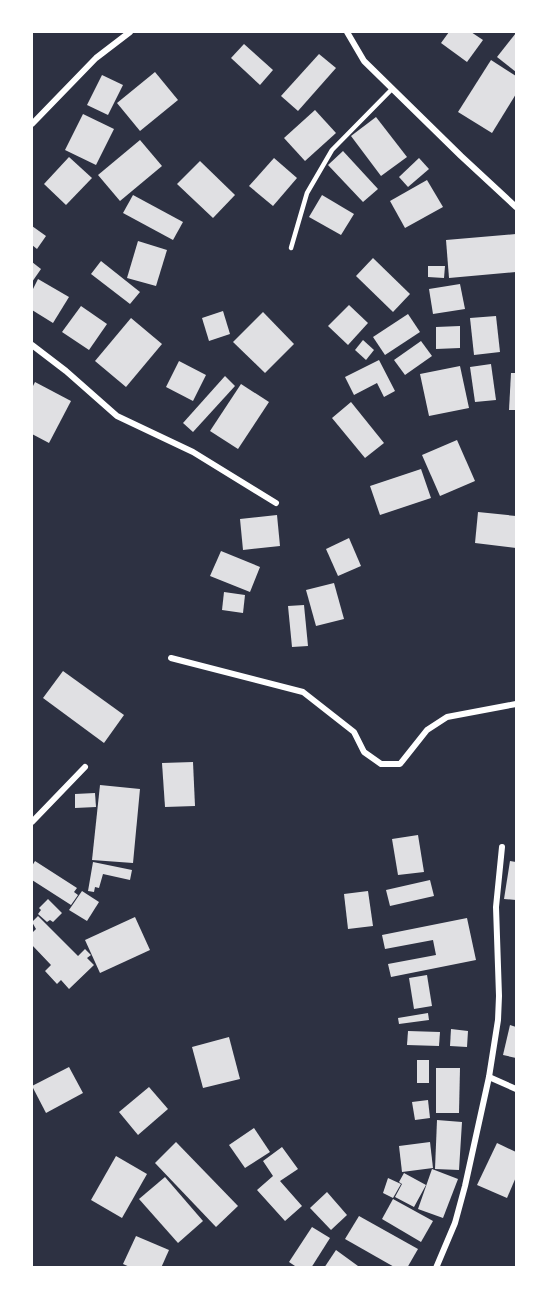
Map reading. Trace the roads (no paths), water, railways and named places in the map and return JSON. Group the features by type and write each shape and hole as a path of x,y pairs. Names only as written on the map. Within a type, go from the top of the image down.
{"street":[{"path":"32,124 96,58 130,32"},
{"path":"347,32 364,61 516,207"},
{"path":"32,345 66,371 117,416 193,452 276,502"},
{"path":"171,658 303,692 354,732 364,752 381,764 400,764 427,730 447,717 516,704"},
{"path":"32,822 86,767"},
{"path":"436,1268 455,1223 460,1204 489,1077 498,1020 496,907 502,847"},
{"path":"489,1077 516,1089"}],"lane":[{"path":"291,248 307,193 332,150 392,89"}]}
